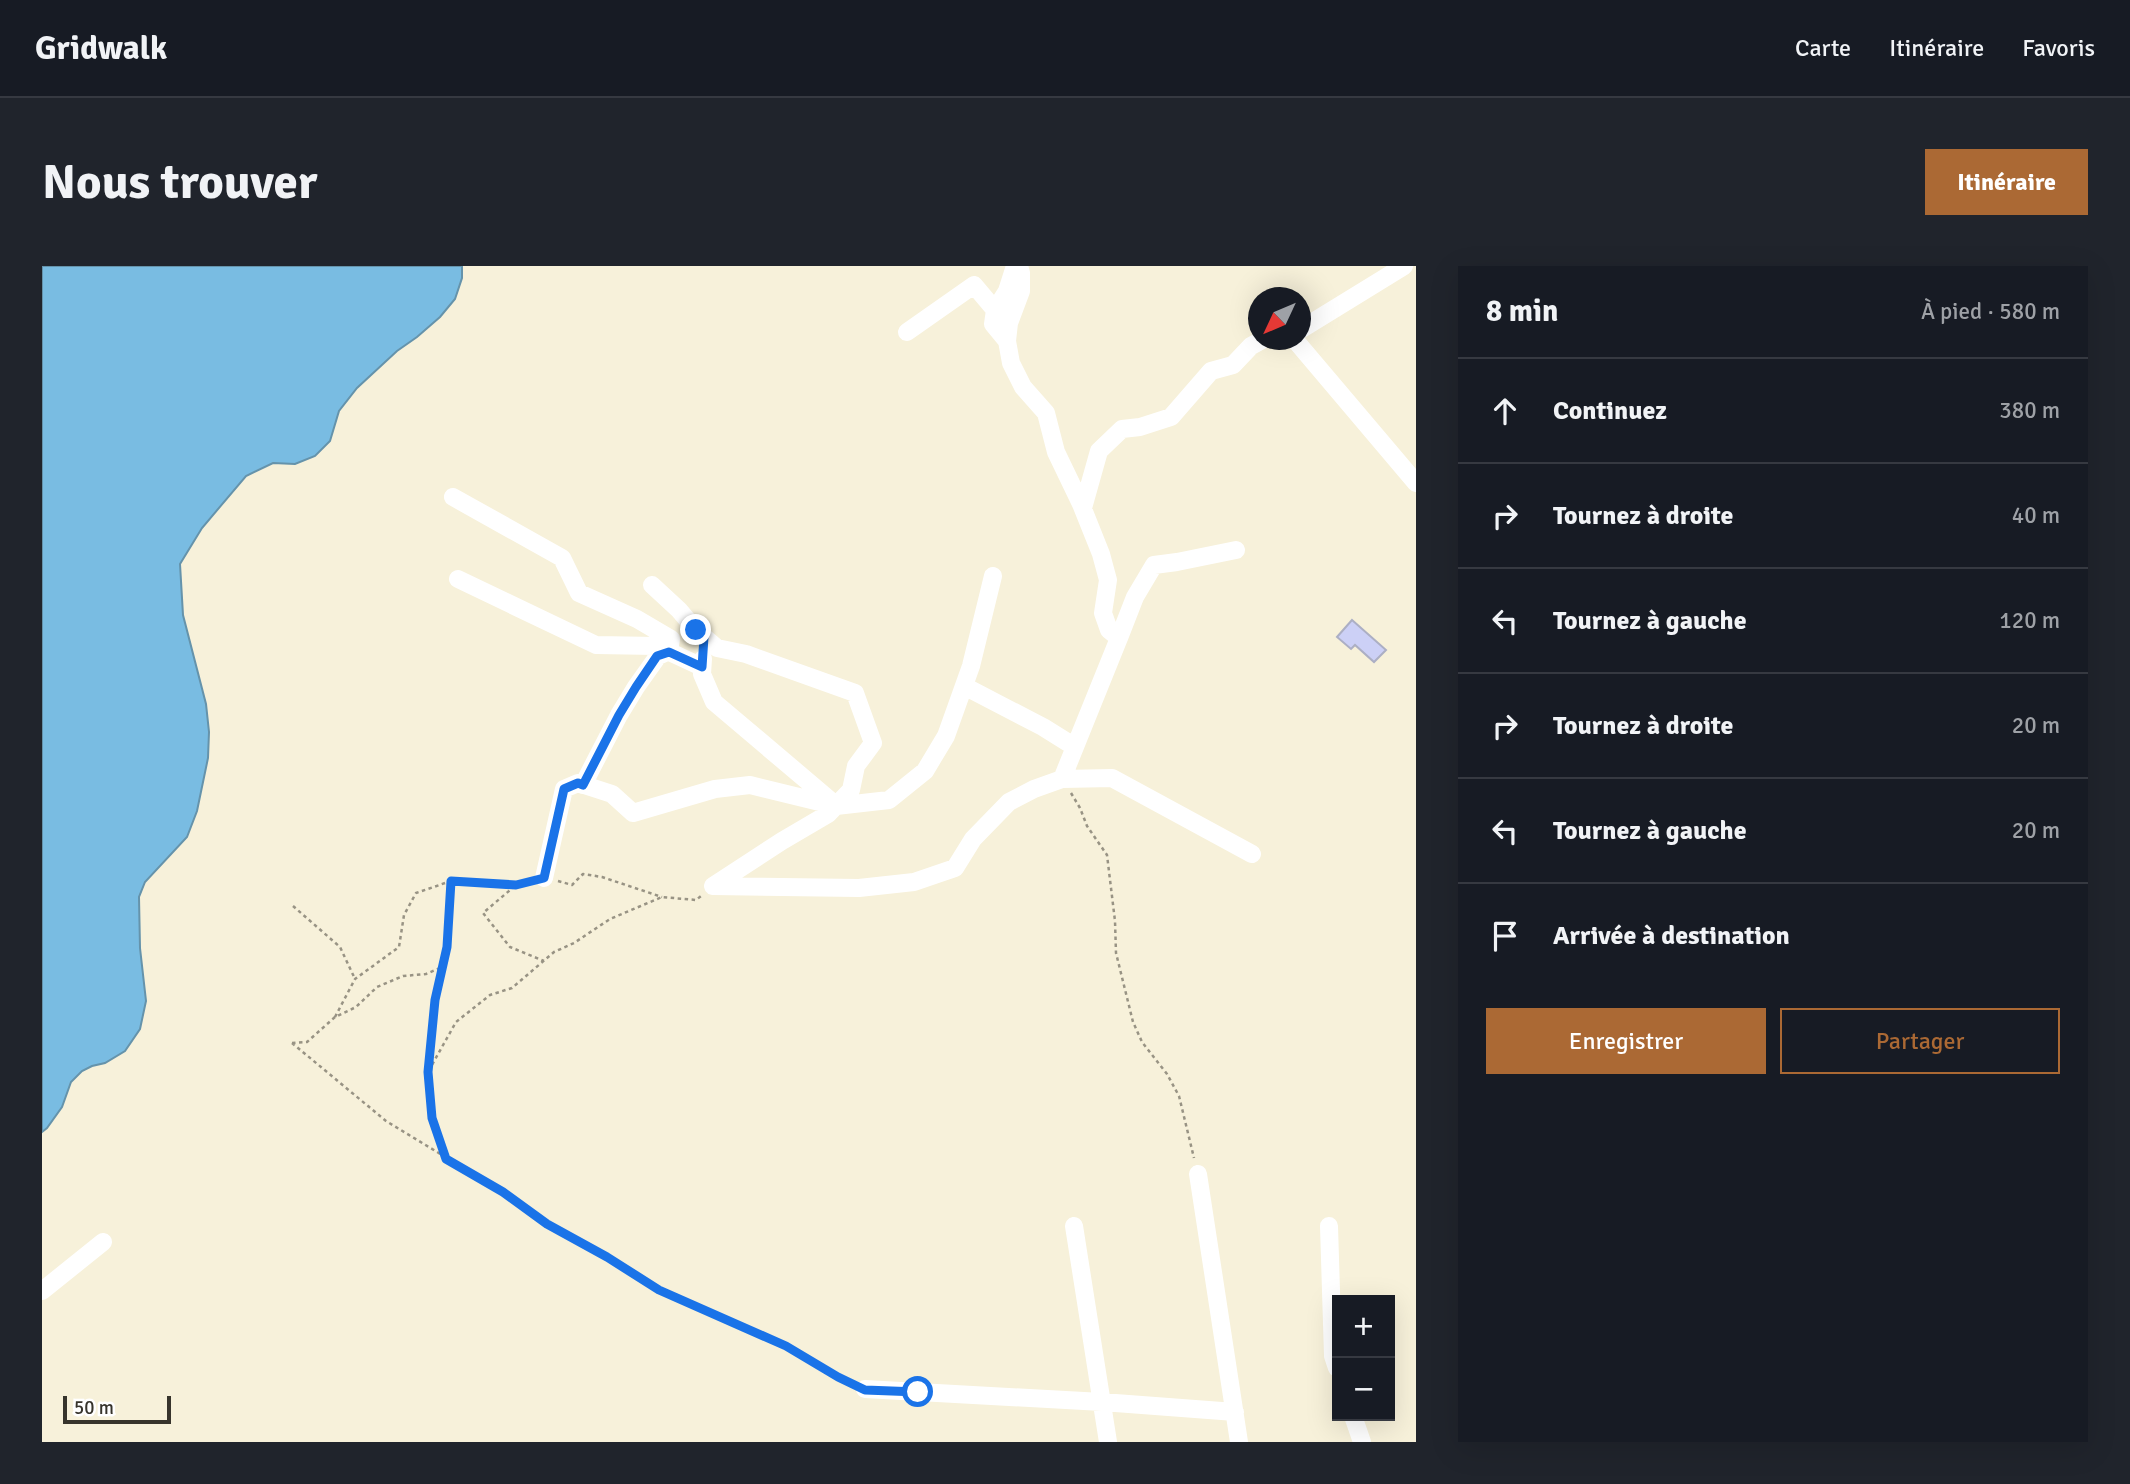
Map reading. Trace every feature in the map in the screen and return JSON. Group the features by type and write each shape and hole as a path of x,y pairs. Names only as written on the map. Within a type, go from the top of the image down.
{"street":[{"path":"1007,341 993,324 995,310 1007,292 1017,266"},
{"path":"1017,266 1021,273 1021,291 1009,323 1007,341 1011,363 1023,387 1046,413 1056,453 1101,554 1108,580 1103,613 1109,630 1119,638"},
{"path":"1311,323 1404,266 1416,278"},
{"path":"907,332 974,285 995,310"},
{"path":"1083,509 1099,450 1122,429 1140,427 1171,417 1211,371 1233,365 1248,349"},
{"path":"1303,350 1416,483"},
{"path":"453,497 562,558 579,593 671,639 669,652"},
{"path":"1062,779 1135,597 1154,565 1236,550"},
{"path":"544,878 564,789 578,783 612,794 633,813 715,789 750,785 836,806 889,800 925,771 946,736 971,666 993,576"},
{"path":"458,579 596,645 657,646 702,667"},
{"path":"652,585 717,648 746,654 855,693 873,743 856,766 851,790 828,814 713,886"},
{"path":"704,637 702,674 714,702 836,806"},
{"path":"583,785 636,687 657,656 669,652"},
{"path":"964,686 1044,727 1075,747"},
{"path":"713,886 859,888 914,882 955,869 973,839 1009,802 1062,779 1112,778 1252,854"},
{"path":"1198,1174 1239,1442"},
{"path":"1074,1226 1108,1442"},
{"path":"1329,1226 1334,1358"},
{"path":"42,1291 103,1242"},
{"path":"865,1390 1235,1412"},
{"path":"1355,1421 1362,1442"}],"path":[{"path":"1062,779 1080,808 1087,826 1107,855 1116,953 1133,1022 1142,1042 1167,1074 1179,1096 1198,1174"},
{"path":"335,1017 355,979 399,947 404,915 416,894 451,881 516,885 544,878 572,885 583,874 602,877 662,898 696,900 713,886"},
{"path":"446,1159 432,1118 428,1072 435,1000 447,947 451,881"},
{"path":"516,885 483,914 510,947 544,961"},
{"path":"428,1072 456,1022 490,995 512,988 554,952 574,943 610,919 644,903 662,898"},
{"path":"293,906 340,947 355,979"},
{"path":"441,967 426,974 403,976 377,987 356,1007 335,1017 307,1042 292,1044 386,1122 503,1192 547,1224 659,1290 786,1346 865,1390"}],"water":[{"path":"42,266 462,266 462,278 455,299 440,317 397,351 357,388 339,411 330,441 315,456 295,464 273,463 246,476 202,528 180,564 183,615 206,704 209,732 208,758 197,811 187,837 145,882 139,897 140,948 146,1001 140,1029 125,1051 105,1063 82,1071 71,1082 62,1107 42,1132"}],"building":[{"path":"1352,620 1386,650 1374,662 1355,645 1351,649 1337,637"}],"route":[{"path":"696,630 704,637 702,667 669,652 657,656 619,715 583,785 578,783 564,789 544,878 516,885 451,881 447,947 435,1000 428,1072 432,1118 446,1159 503,1192 547,1224 659,1290 786,1346 865,1390 918,1392"}]}
